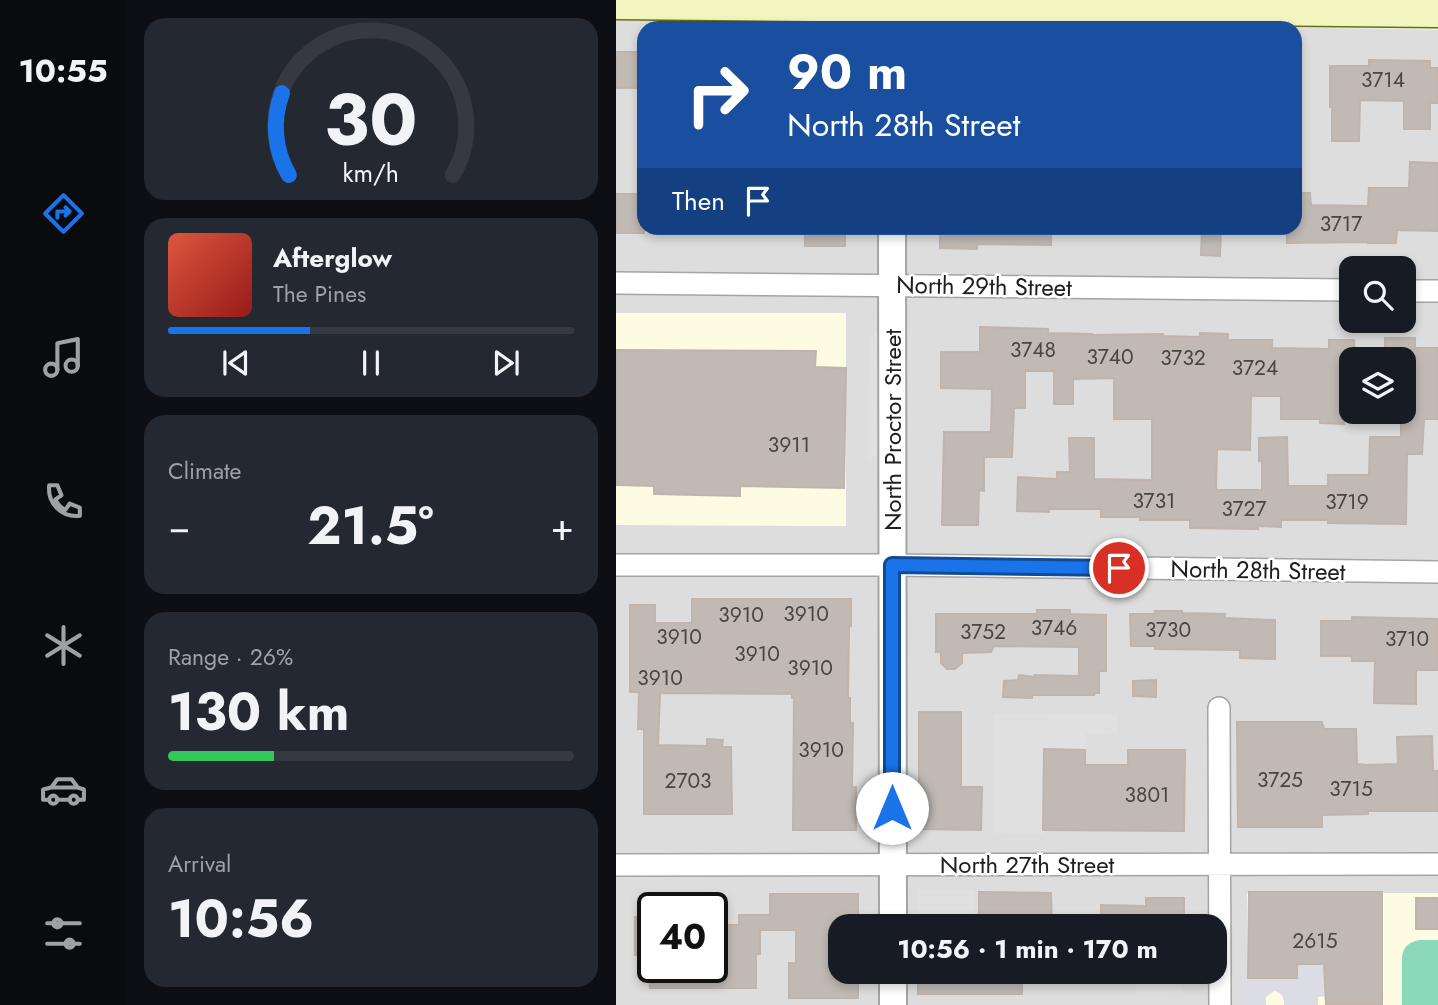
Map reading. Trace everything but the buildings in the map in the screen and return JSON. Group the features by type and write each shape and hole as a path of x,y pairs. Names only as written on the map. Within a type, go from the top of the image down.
{"main road":[{"path":"616,4 896,11 1438,12"}],"street":[{"name":"North Proctor Street","path":"892,235 893,914"},
{"name":"North 29th Street","path":"616,283 1339,290"},
{"path":"1416,291 1438,291"},
{"name":"North 28th Street","path":"616,565 892,565 1438,572"},
{"path":"1219,708 1220,1005"},
{"name":"North 27th Street","path":"616,865 1438,864"},
{"path":"893,984 893,1005"}],"shaded area":[{"path":"616,19 825,21 637,21 637,235 1302,235 1302,28 1438,30 1438,1005 616,1005"},
{"path":"616,313 846,313 846,526 616,525"},
{"path":"880,331 880,453 868,460 869,338"},
{"path":"993,714 1117,715 1117,734 1086,733 1085,750 1044,750 1045,834 993,833"},
{"path":"918,890 975,890 975,914 918,914"},
{"path":"1247,893 1438,893 1438,1005 1248,1005"},
{"path":"1297,964 1324,964 1325,996 1318,997 1318,1005 1284,1005 1282,995 1274,991 1266,997 1266,1005 1239,1005 1240,994 1248,978 1296,978"},
{"path":"1135,984 1182,984 1182,994 1136,995"}],"green space":[{"path":"1420,940 1438,940 1438,1005 1402,1005 1403,952 1408,945"}],"route":[{"path":"892,808 892,565 1119,568"}]}
